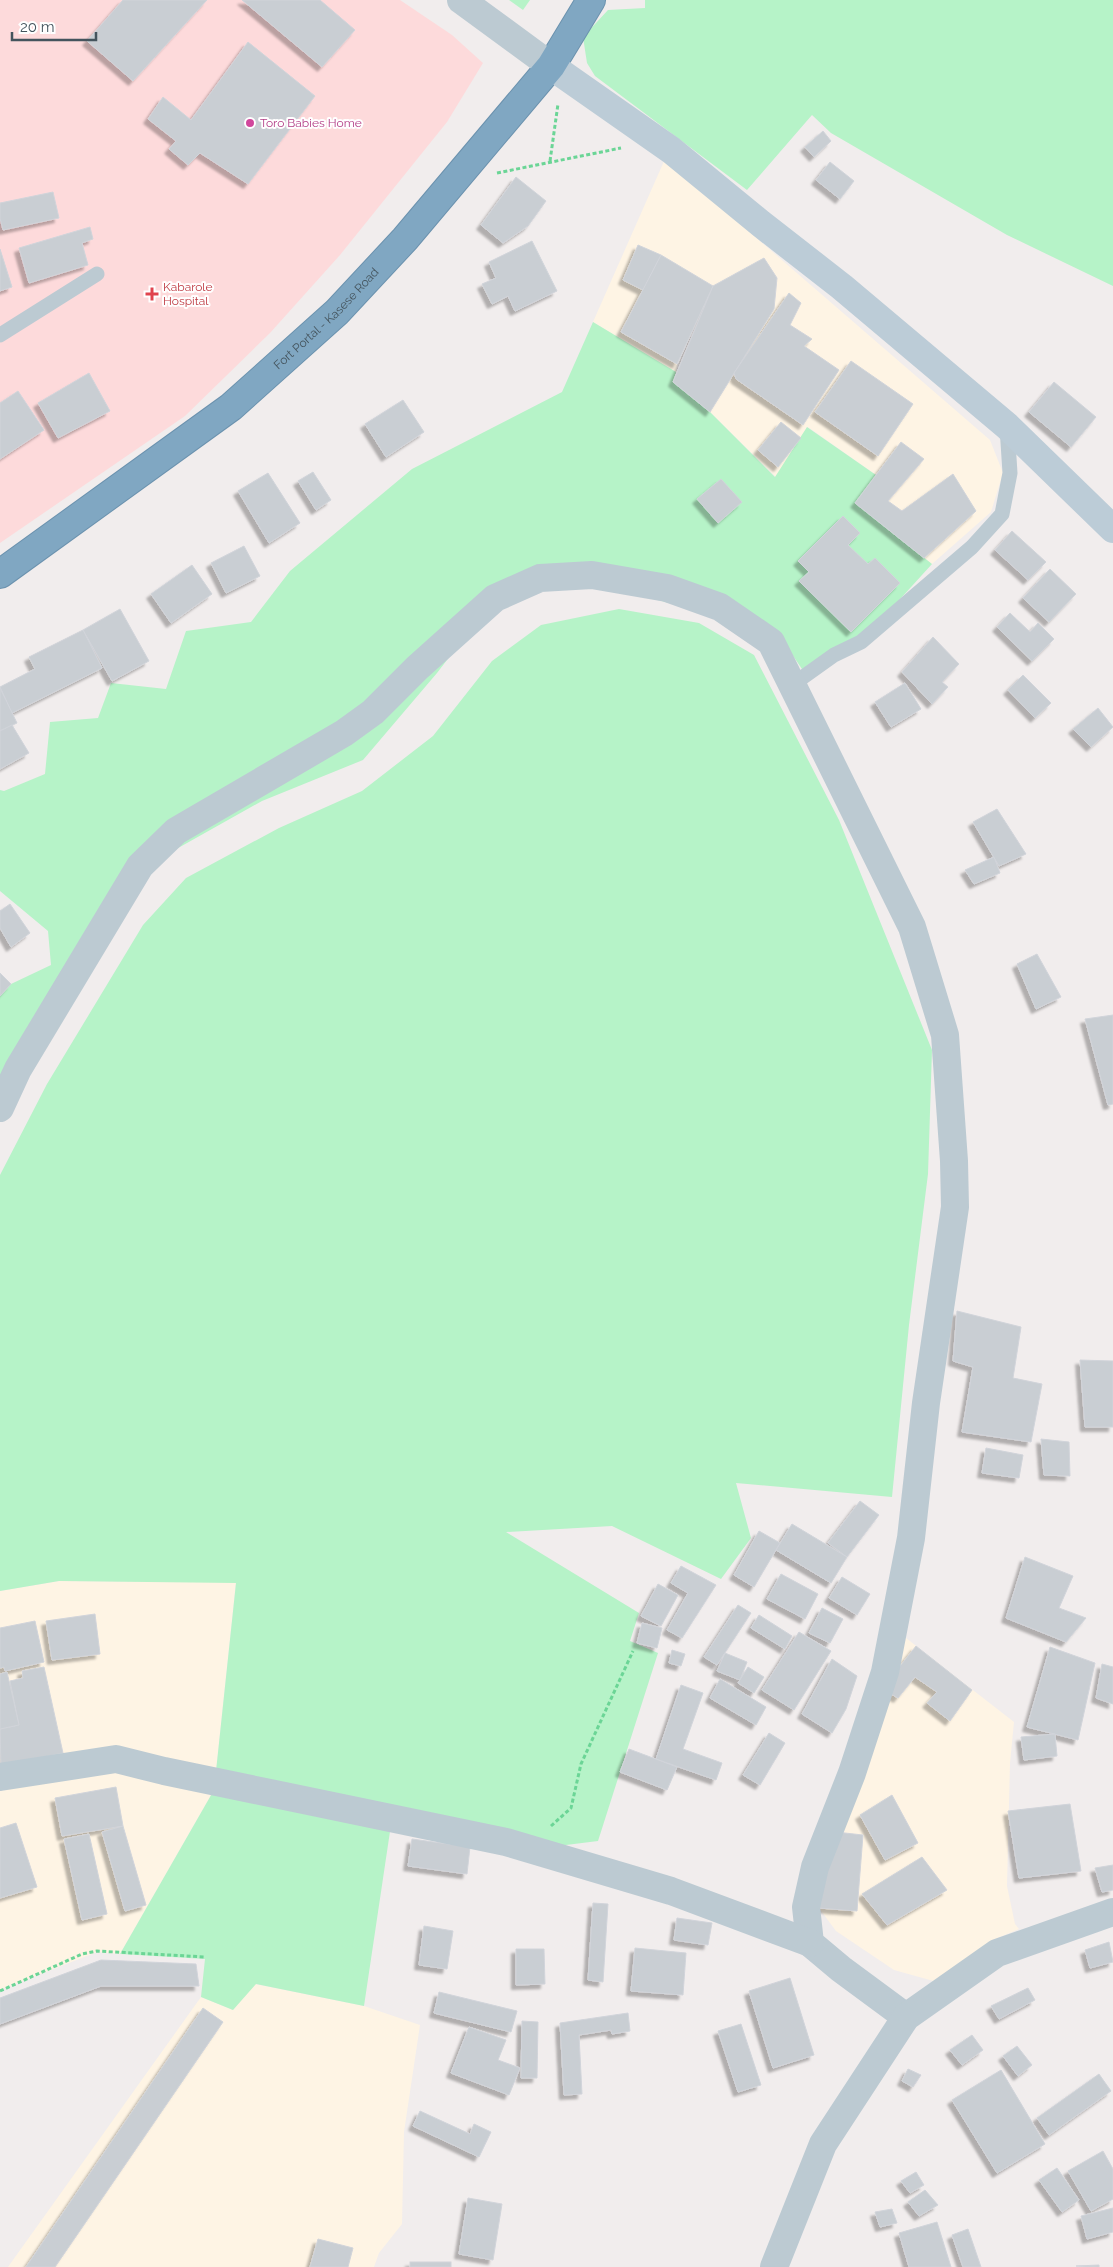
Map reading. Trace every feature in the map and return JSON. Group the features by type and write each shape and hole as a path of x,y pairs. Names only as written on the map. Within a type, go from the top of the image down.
{"highway":[{"name":"Fort Portal - Kasese Road","path":"0,574 231,407 337,312 462,172 558,72 591,0"}],"street":[{"path":"460,0 558,72 671,150 850,293 1007,426 1113,529"},
{"path":"0,1108 18,1069 140,866 176,831 344,733 373,712 417,668 495,598 540,578 592,575 666,588 720,606 771,642 912,927 945,1035 955,1207 926,1403 910,1538 885,1672 852,1773 815,1867 806,1907 810,1943"},
{"path":"0,1777 116,1759 164,1771 506,1842 671,1891 810,1943 840,1969 906,2017"},
{"path":"774,2267 823,2144 906,2017 997,1953 1113,1912"}],"lane":[{"path":"0,334 97,274"},
{"path":"792,685 834,655 861,642 972,546 1002,514 1010,473 1007,426"}],"path":[{"path":"550,161 559,100 558,72"},
{"path":"462,172 504,173 550,161 629,146"},
{"path":"506,1842 552,1826 571,1808 581,1764 633,1651"},
{"path":"0,1991 82,1954 97,1951 205,1957"}],"shaded area":[{"name":"Kabarole Hospital","path":"0,0 400,0 452,35 483,63 447,122 340,255 270,333 185,416 0,543"},
{"path":"665,159 990,440 1003,473 991,512 932,564 855,503 876,475 808,427 776,477 710,412 777,278 764,258 713,286 677,364 676,372 593,322"},
{"path":"59,1581 236,1582 214,1790 120,1954 97,1952 0,1990 0,1591"},
{"path":"897,1631 1014,1722 1010,1763 1007,1886 1015,1924 1019,1929 995,1939 937,1982 894,1970 836,1931 807,1892"},
{"path":"255,1984 364,2006 420,2025 404,2132 402,2224 379,2253 374,2267 8,2267 201,1997 233,2010"}],"green space":[{"path":"509,0 530,0 523,10"},
{"path":"645,0 1113,0 1113,286 1007,235 831,133 812,115 747,190 595,76 587,63 583,37 608,10 645,8"},
{"path":"593,322 676,372 673,382 710,412 775,477 807,427 876,475 855,503 932,564 861,642 806,675 777,632 561,574 480,617 437,673 363,760 262,801 155,861 30,1065 0,1122 0,996 11,984 51,965 48,931 0,891 0,790 4,791 45,774 50,722 98,718 111,683 166,689 186,631 251,622 290,571 412,469 562,392"},
{"path":"619,609 699,623 754,655 839,820 932,1050 928,1174 909,1325 892,1497 736,1483 751,1538 721,1579 612,1526 506,1532 639,1613 630,1641 658,1653 598,1841 550,1847 392,1818 364,2006 256,1984 233,2010 201,1997 205,1959 120,1954 214,1790 236,1583 59,1581 0,1591 0,1175 47,1084 143,925 186,878 279,828 362,791 433,736 492,661 541,625"}],"building":[{"path":"123,0 207,0 133,81 87,41"},
{"path":"242,0 320,0 355,30 322,67"},
{"path":"248,42 315,96 248,184 200,153 188,165 169,149 176,141 148,119 163,97 191,120"},
{"path":"823,131 831,141 814,157 805,147"},
{"path":"830,162 854,181 840,199 816,180"},
{"path":"516,177 546,201 528,226 503,243 481,225"},
{"path":"53,192 59,218 3,230 0,218 0,203"},
{"path":"90,227 93,239 82,243 88,265 29,283 19,248"},
{"path":"532,241 557,291 515,311 508,296 492,304 482,284 496,278 489,262"},
{"path":"638,245 661,255 643,290 623,280"},
{"path":"0,249 12,287 0,291"},
{"path":"661,255 713,286 677,364 621,332"},
{"path":"764,258 777,278 774,309 710,412 673,382 713,286"},
{"path":"789,293 801,303 790,325 812,339 804,346 839,370 803,425 736,379 734,373"},
{"path":"851,361 913,404 878,456 815,412"},
{"path":"89,373 110,411 58,438 38,403"},
{"path":"1054,382 1096,417 1071,447 1029,412"},
{"path":"18,391 44,430 0,459 0,403"},
{"path":"403,400 424,432 386,457 365,424"},
{"path":"781,422 801,438 778,467 758,450"},
{"path":"901,442 924,459 888,501 902,511 953,474 976,511 924,558 855,503"},
{"path":"313,472 331,500 316,510 298,481"},
{"path":"268,473 300,523 269,543 238,491"},
{"path":"721,479 742,502 718,523 697,499"},
{"path":"843,516 860,533 848,545 868,564 875,558 900,583 851,632 799,581 809,572 798,561"},
{"path":"1012,531 1046,562 1028,580 995,550"},
{"path":"244,546 260,576 226,593 211,563"},
{"path":"192,565 212,594 171,623 151,594"},
{"path":"1050,569 1076,594 1049,622 1023,598"},
{"path":"120,609 149,661 112,681 83,630"},
{"path":"1010,613 1030,632 1038,623 1054,639 1032,661 997,627"},
{"path":"83,630 102,668 12,713 0,687 35,669 29,657"},
{"path":"933,637 959,664 942,682 948,687 932,704 902,672"},
{"path":"1023,675 1051,703 1035,718 1008,690"},
{"path":"905,683 921,709 891,727 875,702"},
{"path":"0,688 17,723 0,731"},
{"path":"1098,708 1113,727 1091,747 1073,729"},
{"path":"12,725 29,753 0,769 0,731"},
{"path":"997,809 1026,854 999,866 973,822"},
{"path":"994,857 1000,873 974,884 965,870"},
{"path":"10,904 30,933 11,947 0,928 0,911"},
{"path":"1037,954 1061,997 1036,1009 1017,964"},
{"path":"0,973 11,984 0,996"},
{"path":"1113,1015 1113,1104 1108,1105 1085,1019"},
{"path":"957,1311 1021,1327 1013,1378 1042,1384 1031,1442 962,1432 973,1367 953,1361"},
{"path":"1080,1360 1113,1361 1113,1427 1085,1427"},
{"path":"1041,1439 1069,1442 1070,1476 1044,1475"},
{"path":"986,1448 1023,1455 1019,1478 982,1473"},
{"path":"860,1501 879,1515 847,1557 828,1543"},
{"path":"792,1524 847,1557 831,1583 776,1550"},
{"path":"759,1531 780,1543 754,1587 734,1575"},
{"path":"1025,1557 1073,1576 1059,1608 1086,1618 1066,1642 1006,1618"},
{"path":"681,1566 716,1585 682,1638 667,1630 688,1593 671,1583"},
{"path":"781,1574 818,1594 805,1619 767,1599"},
{"path":"842,1577 870,1594 857,1615 829,1598"},
{"path":"658,1584 678,1595 661,1626 641,1616"},
{"path":"738,1605 751,1613 717,1665 704,1657"},
{"path":"822,1608 843,1619 830,1643 809,1633"},
{"path":"95,1614 100,1654 52,1660 46,1621"},
{"path":"759,1615 792,1636 785,1649 751,1628"},
{"path":"35,1621 44,1662 5,1671 4,1667 0,1668 0,1628"},
{"path":"642,1623 662,1628 657,1648 637,1643"},
{"path":"799,1632 831,1651 794,1710 762,1690"},
{"path":"916,1646 972,1690 950,1721 927,1703 937,1692 915,1677 898,1698 882,1689"},
{"path":"1050,1647 1095,1663 1078,1740 1027,1727"},
{"path":"672,1650 685,1654 681,1666 669,1663"},
{"path":"725,1653 747,1662 740,1680 717,1671"},
{"path":"832,1659 857,1676 846,1709 832,1733 802,1714"},
{"path":"1102,1664 1113,1667 1113,1704 1096,1698"},
{"path":"44,1667 63,1753 1,1766 0,1729 19,1725 10,1681 23,1678 22,1671"},
{"path":"748,1667 764,1677 754,1693 738,1683"},
{"path":"7,1672 19,1725 0,1729 0,1674"},
{"path":"720,1679 766,1707 756,1725 710,1698"},
{"path":"681,1685 703,1693 683,1749 722,1763 716,1780 656,1759"},
{"path":"769,1733 785,1743 760,1785 743,1775"},
{"path":"1055,1734 1057,1756 1024,1760 1021,1737"},
{"path":"629,1749 677,1767 667,1790 620,1772"},
{"path":"116,1787 123,1826 62,1836 55,1798"},
{"path":"892,1795 918,1843 885,1860 860,1815"},
{"path":"1070,1804 1081,1871 1019,1878 1008,1811"},
{"path":"16,1823 37,1887 0,1898 0,1828"},
{"path":"123,1826 146,1905 125,1911 102,1832"},
{"path":"827,1831 863,1835 857,1911 819,1908"},
{"path":"89,1834 107,1914 82,1920 64,1839"},
{"path":"412,1839 470,1847 467,1874 408,1866"},
{"path":"922,1857 947,1890 887,1925 862,1894"},
{"path":"1113,1865 1113,1890 1102,1892 1095,1868"},
{"path":"593,1903 608,1904 603,1982 588,1980"},
{"path":"677,1918 712,1923 708,1945 674,1940"},
{"path":"424,1926 453,1931 447,1969 419,1965"},
{"path":"1109,1942 1113,1962 1090,1968 1085,1950"},
{"path":"635,1948 686,1953 683,1995 631,1991"},
{"path":"516,1949 544,1949 545,1984 516,1985"},
{"path":"101,1960 196,1964 199,1986 101,1986 0,2024 0,1998"},
{"path":"790,1978 814,2055 773,2068 749,1991"},
{"path":"1028,1988 1035,2000 999,2019 991,2006"},
{"path":"439,1992 517,2011 511,2032 434,2013"},
{"path":"203,2008 223,2022 55,2267 26,2267"},
{"path":"628,2013 630,2031 612,2034 611,2030 579,2035 582,2094 564,2095 560,2023"},
{"path":"522,2021 538,2022 537,2078 521,2078"},
{"path":"741,2024 761,2085 738,2092 718,2031"},
{"path":"469,2027 506,2040 498,2060 520,2068 509,2095 451,2073"},
{"path":"972,2035 983,2050 962,2065 950,2050"},
{"path":"1017,2046 1032,2065 1018,2076 1003,2056"},
{"path":"908,2069 921,2075 913,2087 902,2081"},
{"path":"1001,2070 1045,2144 997,2173 952,2100"},
{"path":"1099,2074 1111,2091 1049,2135 1037,2118"},
{"path":"420,2111 470,2134 474,2124 491,2132 479,2157 413,2126"},
{"path":"1103,2151 1113,2169 1113,2199 1091,2211 1068,2171"},
{"path":"1057,2168 1079,2200 1062,2212 1039,2180"},
{"path":"916,2172 924,2185 910,2193 901,2181"},
{"path":"925,2190 938,2205 919,2216 908,2202"},
{"path":"468,2198 502,2204 493,2260 459,2254"},
{"path":"1113,2208 1113,2232 1087,2239 1081,2216"},
{"path":"892,2209 897,2223 880,2227 875,2212"},
{"path":"937,2222 951,2267 909,2267 899,2233"},
{"path":"968,2229 981,2267 963,2267 952,2235"},
{"path":"318,2239 353,2248 348,2267 310,2267"},
{"path":"410,2262 451,2262 451,2267 410,2267"},
{"path":"1099,2265 1099,2267 1076,2266"}],"place":[{"name":"Toro Babies Home","path":"250,123"},
{"name":"Kabarole Hospital","path":"152,294"}]}
